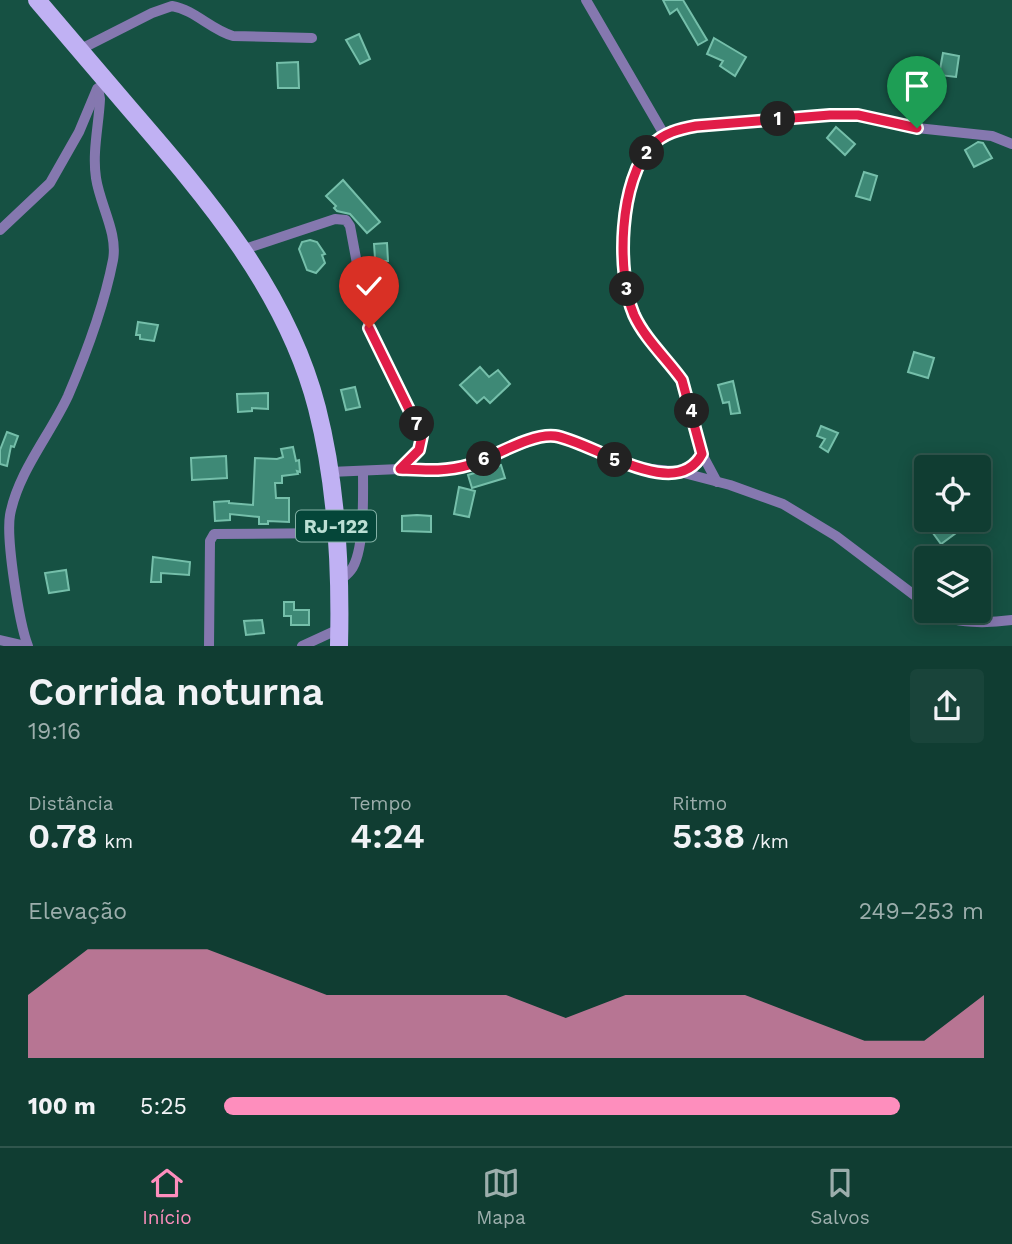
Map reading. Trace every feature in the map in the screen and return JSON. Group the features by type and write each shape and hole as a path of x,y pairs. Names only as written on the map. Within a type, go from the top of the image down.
{"main road":[{"name":"RJ-122","path":"37,0 79,50 100,82 182,169 223,221 266,288 299,356 317,407 330,472 337,533 339,637"}],"street":[{"path":"586,0 665,136"},
{"path":"79,50 152,13 172,6 197,15 225,34 233,36 312,38"},
{"path":"0,230 43,191 57,174 79,132 100,82"},
{"path":"0,640 27,646 10,542 11,513 27,471 68,396 99,308 114,249 96,175 100,82"},
{"path":"717,482 702,454 682,380 635,315 626,281 623,254 630,191 639,165 650,147 676,130 696,126 830,115 858,115 917,128 992,136 1012,144"},
{"path":"242,250 335,219 346,220 350,226 369,328 422,436 419,450 400,469"},
{"path":"330,472 400,469 442,471 538,438 552,436 572,440 633,467 650,471 680,472 783,504 836,536 914,595"},
{"path":"680,472 696,463 702,454"},
{"path":"339,582 352,569 356,560 362,525 363,471"},
{"path":"209,646 209,541 214,534 337,533"},
{"path":"991,620 1012,620"},
{"path":"302,646 339,637"}],"building":[{"path":"663,0 683,0 707,40 698,45 677,9 670,14"},
{"path":"359,34 370,59 360,64 346,40"},
{"path":"714,38 746,57 735,76 720,66 723,61 707,54"},
{"path":"943,53 959,56 956,77 939,75"},
{"path":"298,62 299,88 278,88 277,63"},
{"path":"836,127 855,144 845,155 827,138"},
{"path":"978,142 983,143 992,158 974,167 965,150"},
{"path":"864,172 877,176 870,200 856,196"},
{"path":"343,180 380,222 367,233 350,214 337,211 334,208 336,206 326,196"},
{"path":"302,242 317,242 325,254 322,255 325,263 316,273 307,270 299,249"},
{"path":"387,243 388,261 383,261 384,296 371,296 367,273 376,273 374,244"},
{"path":"138,322 158,325 154,341 140,339 140,335 136,335"},
{"path":"914,352 934,358 928,378 908,372"},
{"path":"480,367 489,377 498,370 510,384 490,403 484,397 477,403 460,385"},
{"path":"733,381 740,413 731,414 729,402 723,403 718,385"},
{"path":"355,387 360,407 346,410 341,390"},
{"path":"268,393 268,409 252,408 252,411 238,412 237,394"},
{"path":"821,426 838,433 828,452 820,447 825,439 817,436"},
{"path":"7,432 18,436 14,447 11,446 7,466 0,464 0,450"},
{"path":"293,447 296,461 299,460 300,472 282,476 282,483 275,483 276,498 289,498 289,522 268,521 268,524 259,524 259,517 230,514 230,520 215,521 214,502 229,501 253,505 255,458 277,459 283,457 281,449"},
{"path":"226,456 227,478 192,480 191,458"},
{"path":"501,465 505,478 472,488 468,475"},
{"path":"459,487 475,491 469,517 454,514"},
{"path":"402,516 431,516 431,532 402,531"},
{"path":"932,532 955,532 956,533 941,544"},
{"path":"153,557 190,562 189,575 161,573 161,582 151,582"},
{"path":"66,570 69,590 49,593 45,573"},
{"path":"284,602 294,602 294,610 309,610 309,625 291,625 291,616 284,616"},
{"path":"262,620 264,633 246,635 244,621"}],"route":[{"path":"369,328 422,436 419,450 400,469 442,471 469,465 538,438 552,436 572,440 633,467 650,471 680,472 700,459 702,448 682,380 635,315 628,292 623,254 630,191 639,165 650,147 676,130 696,126 830,115 858,115 917,128"}]}
